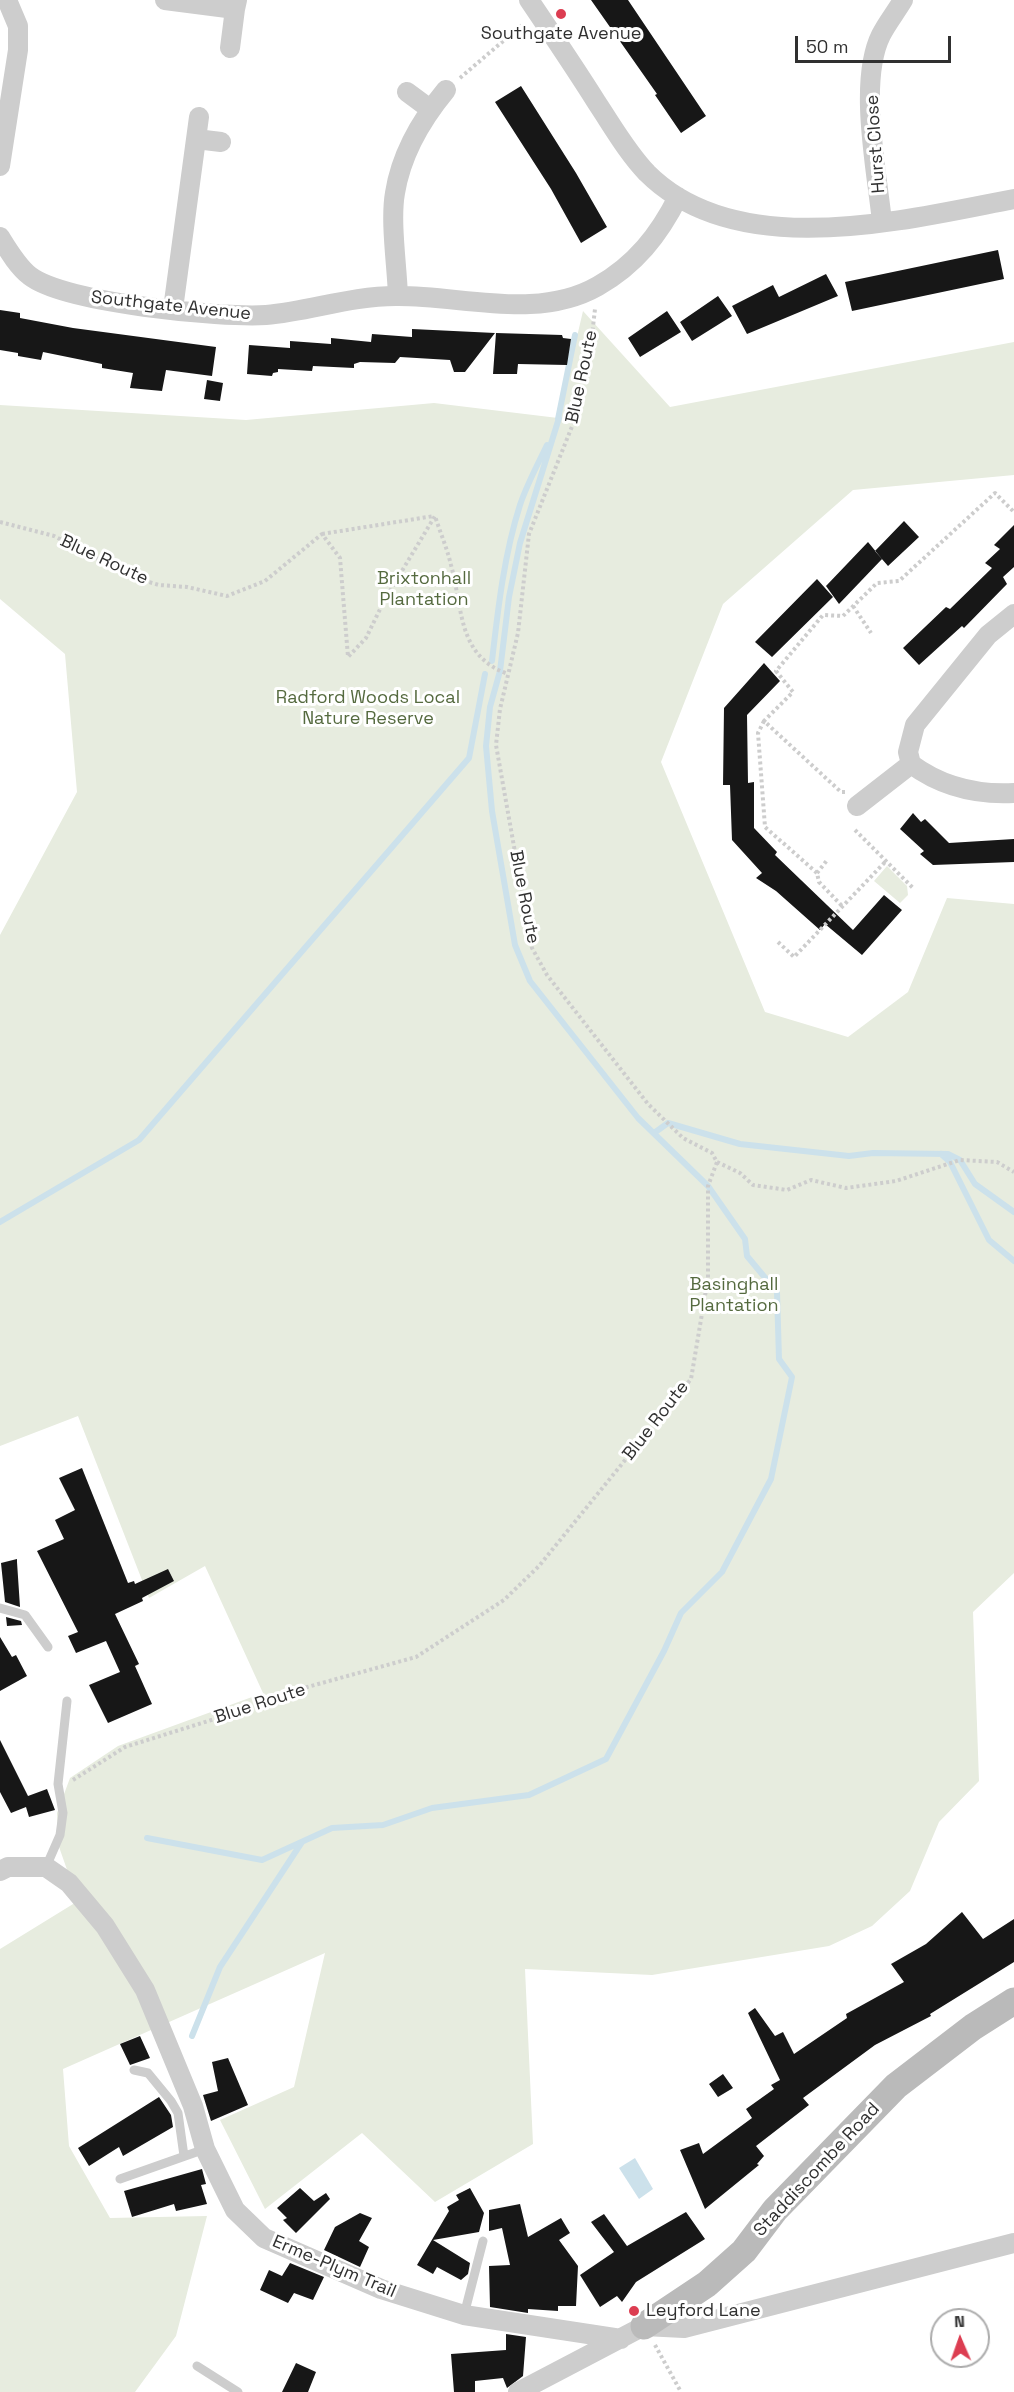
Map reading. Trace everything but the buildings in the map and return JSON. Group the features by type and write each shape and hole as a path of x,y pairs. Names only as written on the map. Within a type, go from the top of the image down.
{"street":[{"path":"0,166 15,84 18,50 18,26 7,0"},
{"path":"165,0 236,4 230,48"},
{"name":"Hurst Close","path":"882,222 870,113 872,68 880,37 903,0"},
{"path":"533,6 627,148 648,174 678,197 702,210 743,223 786,226 882,222 1014,199"},
{"path":"398,296 394,195 401,168 430,109 446,90"},
{"path":"408,92 430,109"},
{"path":"173,309 199,117"},
{"path":"196,139 221,142"},
{"name":"Southgate Avenue","path":"3,249 31,276 59,290 91,299 173,309 238,315 267,315 362,296 398,296 515,304 556,301 597,287 631,264 653,239 678,197"},
{"path":"1014,614 988,635 915,725 908,752 911,764 929,778 949,787 997,794 1014,793"},
{"path":"861,803 911,764"},
{"path":"0,1871 8,1867 46,1867"},
{"name":"Erme-Plym Trail","path":"46,1867 69,1882 82,1897 105,1926 145,1990 193,2106 205,2149 235,2210 264,2238 381,2289 464,2315 633,2332"},
{"name":"Staddiscombe Road","path":"633,2332 707,2284 744,2251 775,2210 896,2086 973,2027 1014,2001"},
{"path":"518,2392 633,2332 684,2328 1014,2243"}],"lane":[{"path":"0,1608 25,1615 48,1647"},
{"path":"46,1867 60,1835 63,1813 60,1792 67,1701"},
{"path":"134,2070 148,2073 178,2113 184,2156"},
{"path":"120,2179 205,2149"},
{"path":"464,2315 483,2241"},
{"path":"197,2366 238,2392"}],"path":[{"path":"446,90 533,6"},
{"name":"Blue Route","path":"60,1792 73,1780 125,1748 266,1703 293,1691 416,1657 504,1600 539,1566 691,1379 708,1278 708,1196 717,1162 712,1153 683,1138 648,1104 547,975 532,948 495,745 518,633 529,534 575,419 590,353 597,287"},
{"path":"818,873 765,827 758,733 764,721 792,692 776,671 823,615 843,616 877,583 899,581 994,493 1014,512"},
{"path":"435,516 452,566 464,629 475,651 494,668 508,674"},
{"path":"435,516 385,599 366,638 348,657 340,558 322,534 435,516"},
{"name":"Blue Route","path":"0,522 54,536 135,578 159,585 187,586 226,596 266,581 322,534"},
{"path":"853,606 871,633"},
{"path":"764,721 841,792 854,793 861,803"},
{"path":"855,830 913,888"},
{"path":"828,859 818,873 819,882 843,907"},
{"path":"777,942 794,957 886,861"},
{"path":"717,1162 740,1173 753,1185 787,1190 811,1180 846,1188 896,1181 960,1160 997,1162 1014,1172"},
{"path":"633,2332 681,2392"}],"green space":[{"name":"Radford Woods Local Nature Reserve","path":"583,311 670,407 1014,342 1014,475 853,490 723,604 661,762 765,1012 848,1037 908,992 947,898 1014,904 1014,1573 973,1612 979,1781 939,1822 910,1891 872,1926 829,1946 652,1975 525,1969 533,2144 435,2202 362,2133 265,2209 220,2120 294,2087 325,1953 63,2069 69,2146 110,2218 207,2216 176,2336 135,2392 0,2392 0,1949 78,1901 58,1844 57,1813 70,1778 118,1746 263,1693 205,1566 149,1598 78,1416 0,1446 0,935 77,792 65,654 0,599 0,405 246,420 434,403 558,418"},
{"path":"887,866 907,886 908,895 900,903 874,881"}],"water":[{"path":"635,2158 653,2189 639,2199 619,2168"}],"waterway":[{"path":"558,419 575,335"},
{"path":"147,1838 262,1860 332,1828 383,1825 432,1808 529,1795 606,1759 664,1651 681,1613 722,1572 771,1479 792,1377 779,1359 777,1292 747,1256 745,1239 708,1186 638,1118 530,981 515,945 492,811 486,746 490,707 500,671 509,597 520,543 559,418"},
{"path":"492,661 502,582 514,524 526,489 547,445"},
{"path":"0,1222 139,1140 469,758 485,674"},
{"path":"654,1133 668,1123 740,1144 849,1156 873,1153 948,1154 960,1160 975,1184 1014,1212"},
{"path":"941,1154 950,1162 989,1240 1014,1261"},
{"path":"192,2036 220,1967 302,1842"}],"place":[{"name":"Southgate Avenue","path":"561,14"},
{"name":"Leyford Lane","path":"634,2311"}],"park label":[{"name":"Brixtonhall Plantation","path":"424,589"},
{"name":"Basinghall Plantation","path":"734,1295"}]}
